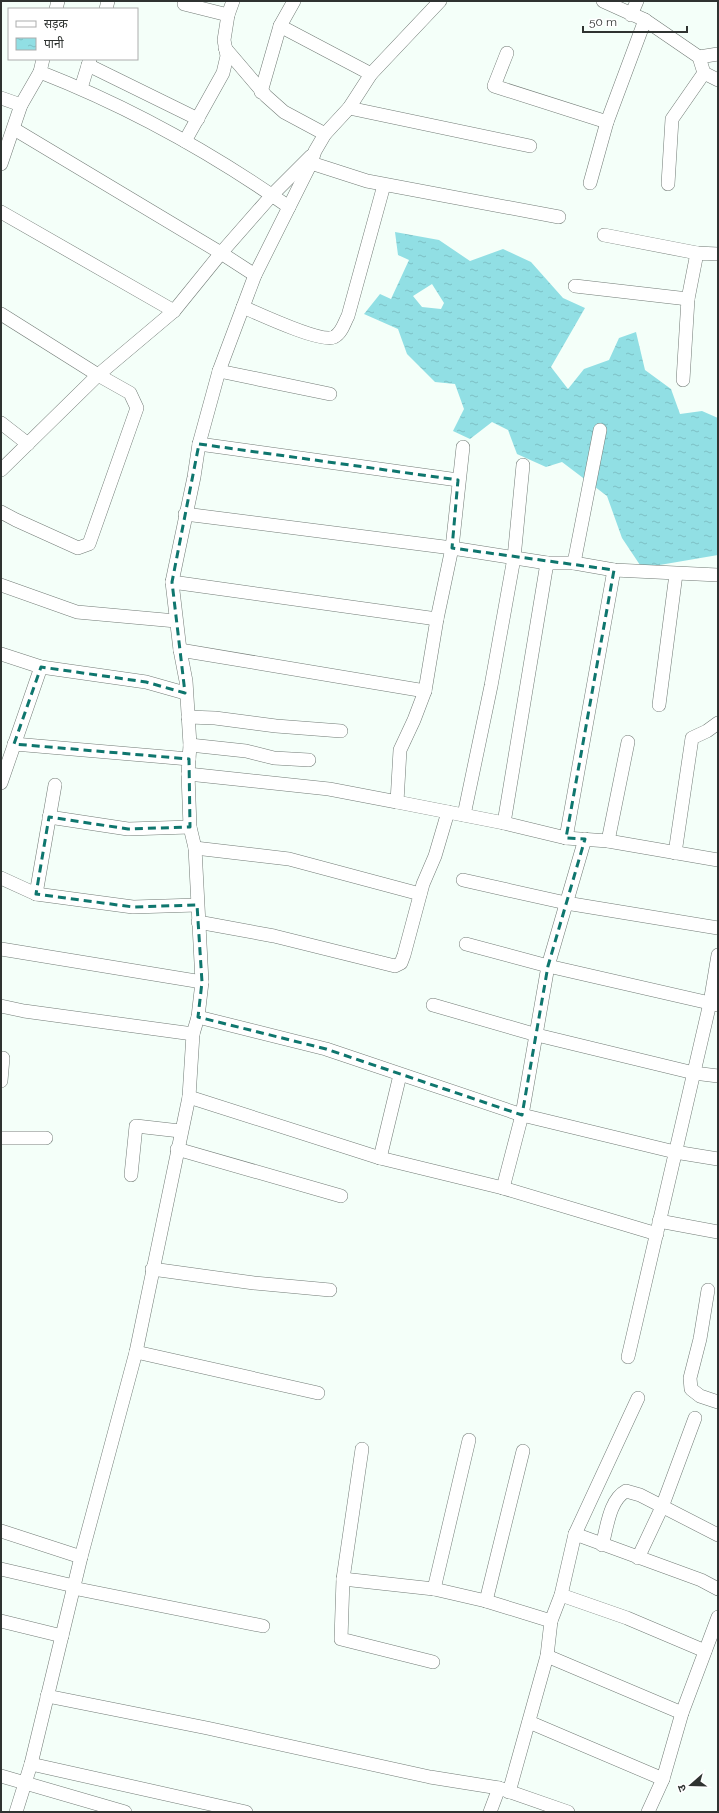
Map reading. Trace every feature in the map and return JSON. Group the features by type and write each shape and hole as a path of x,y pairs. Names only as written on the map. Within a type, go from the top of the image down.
{"street":[{"path":"185,142 223,73 227,56 224,40 232,1"},
{"path":"261,92 280,26 294,1"},
{"path":"16,1812 31,1764 81,1557 136,1352 180,1131 189,1097 193,1034 198,1017 202,982 195,848 190,827 188,774 190,745 186,681 180,650 172,582 185,514 194,477 199,444 219,371 255,275 325,134 349,108 371,74 440,1"},
{"path":"603,1 631,15 645,20 699,57 704,73 718,80"},
{"path":"631,15 637,1"},
{"path":"181,2 228,16"},
{"path":"590,183 607,122 645,20"},
{"path":"280,26 371,74"},
{"path":"226,48 261,92 284,112 325,134"},
{"path":"507,53 494,86 607,122"},
{"path":"699,57 718,54"},
{"path":"1,164 21,105 40,72 43,60"},
{"path":"81,88 89,62 198,118"},
{"path":"40,72 81,88 185,142 289,207"},
{"path":"668,184 672,119 704,73"},
{"path":"1,98 21,105"},
{"path":"349,108 530,146"},
{"path":"14,129 255,275"},
{"path":"313,157 384,185 559,218"},
{"path":"1,470 98,375 174,311 221,253 272,195 313,157"},
{"path":"243,307 307,333 325,338 334,337 340,332 348,316 384,185"},
{"path":"1,212 174,311"},
{"path":"604,235 697,253 718,254"},
{"path":"683,380 688,299 697,253"},
{"path":"575,286 688,299"},
{"path":"1,314 98,375 130,393 137,408 89,544 78,548 1,512"},
{"path":"219,371 330,394"},
{"path":"1,424 28,444"},
{"path":"574,563 600,430"},
{"path":"199,444 458,480"},
{"path":"397,802 400,750 425,691 437,619 452,548 458,480 464,448"},
{"path":"464,815 491,686 514,558 523,465"},
{"path":"185,514 452,548 547,563 574,563 614,570 676,574 718,574"},
{"path":"504,823 547,563"},
{"path":"566,838 614,570"},
{"path":"659,705 676,574"},
{"path":"172,582 437,619"},
{"path":"1,585 76,612 176,621"},
{"path":"180,650 425,691"},
{"path":"1,654 41,666 146,682 186,693"},
{"path":"1,783 41,666"},
{"path":"188,717 215,718 276,726 341,731"},
{"path":"675,853 692,738 713,732 718,722"},
{"path":"608,841 628,742"},
{"path":"14,744 190,759"},
{"path":"190,745 246,751 274,758 309,760"},
{"path":"188,774 329,789 504,823 566,838 608,841 718,860"},
{"path":"36,894 55,785"},
{"path":"198,922 274,936 395,966 401,963 404,955 420,894 435,856 448,812"},
{"path":"49,817 128,829 190,827"},
{"path":"503,1188 522,1115 548,966 584,839"},
{"path":"195,848 289,859 420,894"},
{"path":"1,878 36,894 133,907 197,905"},
{"path":"463,880 566,903 718,928"},
{"path":"466,944 548,966 714,1004"},
{"path":"1,949 202,982"},
{"path":"628,1357 694,1073 714,1004 718,955"},
{"path":"433,1005 537,1035 694,1073 718,1076"},
{"path":"1,1006 24,1011 193,1034"},
{"path":"198,1017 326,1049 522,1115 675,1152 718,1159"},
{"path":"1,1081 3,1058"},
{"path":"380,1158 400,1075"},
{"path":"189,1097 380,1158 503,1188 657,1234"},
{"path":"131,1175 136,1126 180,1131"},
{"path":"1,1138 46,1138"},
{"path":"177,1149 342,1196"},
{"path":"660,1221 718,1232"},
{"path":"152,1269 254,1283 330,1290"},
{"path":"708,1290 700,1339 690,1378 691,1389 700,1396 718,1402"},
{"path":"136,1352 318,1393"},
{"path":"490,1812 504,1790 529,1722 547,1656 551,1621 561,1595 574,1534 638,1398"},
{"path":"638,1558 662,1507 695,1418"},
{"path":"434,1589 469,1440"},
{"path":"362,1449 343,1579 341,1639 433,1662"},
{"path":"486,1601 523,1451"},
{"path":"602,1545 615,1502 620,1494 626,1491 640,1495 718,1535"},
{"path":"1,1531 81,1557"},
{"path":"574,1534 701,1580 718,1589"},
{"path":"1,1569 74,1587 263,1626"},
{"path":"343,1579 434,1589 486,1601 551,1621"},
{"path":"561,1595 627,1618 705,1651"},
{"path":"648,1812 663,1779 682,1713 718,1616"},
{"path":"1,1621 62,1636"},
{"path":"547,1656 682,1713"},
{"path":"47,1696 207,1728 430,1777 504,1790 568,1812"},
{"path":"529,1722 663,1779"},
{"path":"31,1764 246,1812"},
{"path":"1,1776 125,1812"}],"highlighted area":[{"path":"199,444 458,480 452,548 614,570 566,838 585,839 548,966 522,1115 326,1049 198,1017 202,982 197,905 133,907 36,894 49,817 128,829 190,827 189,759 14,744 41,667 146,682 185,693 172,582"}],"water":[{"path":"395,232 439,240 470,261 503,249 531,262 563,298 585,308 551,367 568,389 584,369 609,360 619,338 636,332 645,370 671,389 680,414 702,411 718,418 718,555 642,568 622,538 607,496 562,462 546,467 517,454 508,430 492,422 470,439 453,431 464,409 455,384 435,382 407,354 398,329 364,314 380,294 391,299 409,260 398,255","holes":["432,284 444,303 441,309 422,307 413,296"]}]}
